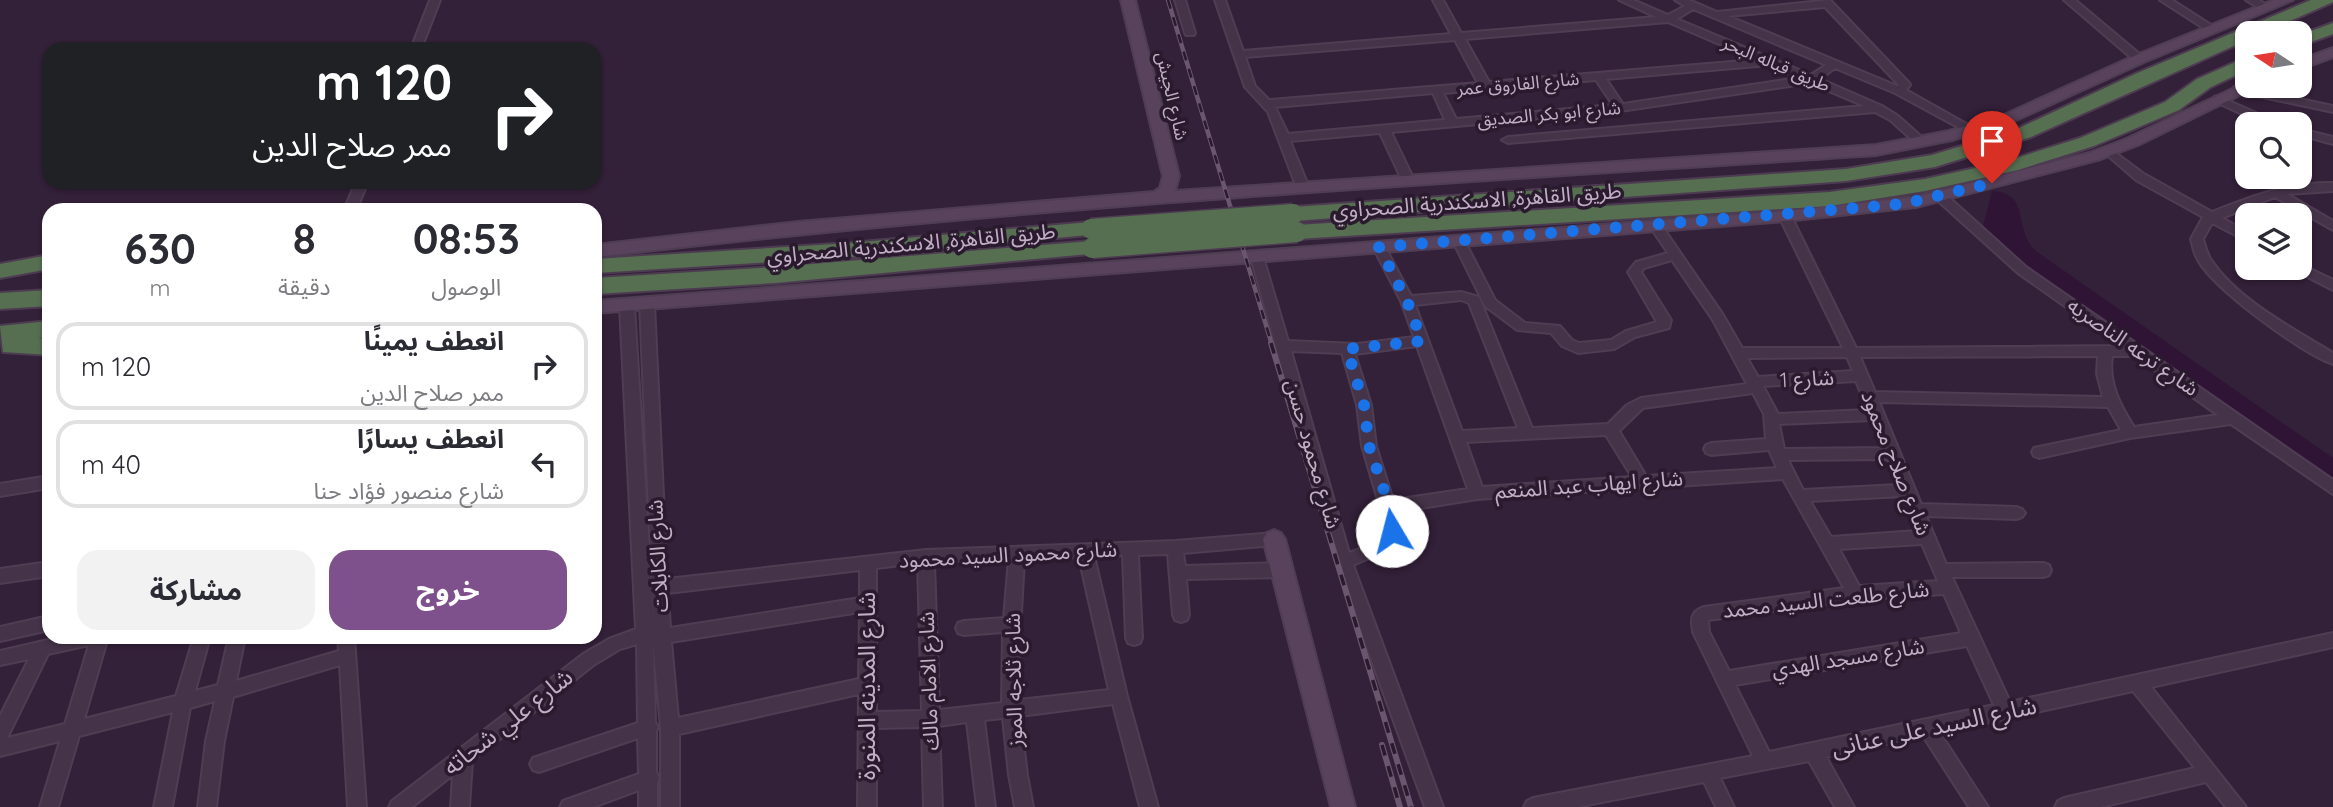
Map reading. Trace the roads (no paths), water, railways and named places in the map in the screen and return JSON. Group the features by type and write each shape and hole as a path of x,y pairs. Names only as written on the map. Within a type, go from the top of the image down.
{"highway":[{"name":"طريق القاهرة, الاسكندرية الصحراوي","path":"602,266 1092,238 1846,175 1935,161 2024,133 2142,78 2326,0"},
{"path":"2312,36 2333,27"},
{"name":"طريق القاهرة, الاسكندرية الصحراوي","path":"1295,223 1830,199 1894,191 2011,166 2087,142 2211,91 2235,72"},
{"path":"2211,91 2235,89"},
{"name":"طريق القاهرة, الاسكندرية الصحراوي","path":"602,286 775,275 1092,238"},
{"path":"3,271 42,263"},
{"path":"0,301 42,298"},
{"path":"0,334 42,330"},
{"path":"0,347 42,347"}],"street":[{"path":"419,42 435,0"},
{"name":"شارع الجيش","path":"1128,0 1171,176 1167,190 1158,198"},
{"path":"1180,0 1190,33"},
{"path":"1220,0 1252,92 1273,111 1303,188"},
{"path":"1438,0 1486,87"},
{"name":"طريق قباله البحر","path":"1624,0 1878,108 1921,142"},
{"name":"طريق قباله البحر","path":"1681,0 1899,91 1971,130"},
{"path":"2069,0 2139,59"},
{"path":"2165,0 2212,29"},
{"path":"602,250 798,227 1408,180 1826,155 1921,142 2009,118 2212,29 2258,4 2286,0"},
{"path":"1715,15 1826,2 1905,85 1899,91"},
{"path":"1240,54 1669,19 1693,5"},
{"path":"2312,60 2333,52"},
{"name":"شارع الفاروق عمر","path":"1266,104 1437,92 1771,61"},
{"path":"1813,79 1834,64"},
{"path":"1599,77 1620,107"},
{"name":"شارع ابو بكر الصديق","path":"1284,138 1620,107 1813,79"},
{"path":"602,307 1784,216 1903,204 2109,152 2211,91 2250,112"},
{"path":"1437,92 1452,123"},
{"path":"2286,98 2333,109"},
{"path":"1508,140 1878,108"},
{"path":"1384,129 1408,180"},
{"path":"2312,135 2333,141"},
{"path":"2109,152 2140,177 2235,230"},
{"path":"2333,187 2298,187 2275,192 2213,217 2201,228 2199,240 2202,255 2212,271 2248,304 2333,359"},
{"path":"2275,192 2333,226"},
{"name":"شارع ترعه الناصريه","path":"1940,196 2022,270 2142,351 2333,488"},
{"name":"شارع صلاح محمود","path":"1784,216 1851,351 1926,537 2006,712"},
{"path":"1655,225 1673,256 1718,318 1774,419 1777,450 1855,593"},
{"path":"1459,241 1490,303 1522,327 1555,329 1567,343 1578,348 1614,344 1631,334 1664,325 1664,320 1634,272 1640,265 1673,256"},
{"path":"1379,247 1407,301 1477,492"},
{"name":"شارع محمود حسن","path":"1257,257 1344,562 1434,807"},
{"path":"2312,275 2333,286"},
{"path":"1407,301 1461,296 1474,300 1527,434"},
{"name":"شارع الكابلات","path":"647,304 660,587 653,635 648,807"},
{"name":"شارع الكابلات","path":"627,306 653,635 670,728 670,807"},
{"path":"1281,346 1347,349 1422,341"},
{"path":"1344,562 1383,546 1393,524 1369,446 1364,405 1347,349"},
{"path":"2106,351 2103,374 2112,402 2130,433"},
{"path":"1737,352 2142,351"},
{"name":"شارع 1","path":"1611,429 1620,424 1628,410 1641,403 1754,385 1861,376"},
{"path":"631,381 650,377"},
{"path":"1869,397 2112,402"},
{"path":"1774,419 1876,415"},
{"path":"2039,452 2130,433 2232,418"},
{"path":"1456,438 1611,429 1641,481"},
{"path":"1711,449 1892,453"},
{"name":"شارع ايهاب عبد المنعم","path":"1390,508 1477,492 1789,472"},
{"path":"0,490 42,483"},
{"path":"1801,496 1907,490"},
{"path":"1916,510 2017,513"},
{"path":"1826,544 1926,537"},
{"path":"1274,538 1343,807"},
{"name":"شارع محمود السيد محمود","path":"660,587 926,556 1175,547 1274,538"},
{"path":"1175,547 1181,615"},
{"path":"1130,549 1135,638"},
{"path":"1085,551 1119,696 1149,807"},
{"name":"شارع ثلاجه الموز","path":"1017,552 1011,625 1010,708 1024,807"},
{"name":"شارع الامام مالك","path":"926,556 933,807"},
{"name":"شارع المدينه المنورة","path":"867,807 868,564"},
{"path":"0,576 42,570"},
{"path":"1177,573 1282,570"},
{"path":"1941,571 2043,570"},
{"name":"شارع طلعت السيد محمد","path":"1724,679 1698,624 1699,618 1704,614 1855,593 1948,587"},
{"name":"شارع علي شحاته","path":"398,807 589,659 616,644 653,635 867,604"},
{"path":"0,634 42,625"},
{"path":"964,628 1011,625"},
{"name":"شارع مسجد الهدي","path":"1724,679 1972,638"},
{"name":"شارع السيد على عنانى","path":"1534,807 2006,712 2333,640"},
{"path":"0,659 66,644"},
{"path":"50,807 98,644"},
{"path":"163,807 183,702 200,644"},
{"path":"207,807 215,741 236,644"},
{"path":"346,644 357,807"},
{"path":"0,734 42,650"},
{"path":"0,748 226,691 347,656"},
{"path":"1724,679 1765,762"},
{"path":"2138,684 2238,807"},
{"path":"670,728 866,685"},
{"path":"867,720 930,719 1119,696"},
{"path":"974,713 986,807"},
{"path":"539,764 649,727"},
{"path":"1927,728 1979,807"},
{"path":"1813,752 1845,807"},
{"path":"460,807 463,757"},
{"path":"1708,772 1725,807"},
{"path":"2064,807 2210,773"},
{"path":"569,807 650,778"}],"railway":[{"path":"1168,0 1272,345"},
{"path":"1271,343 1411,807"},
{"path":"1382,745 1400,807"}]}
